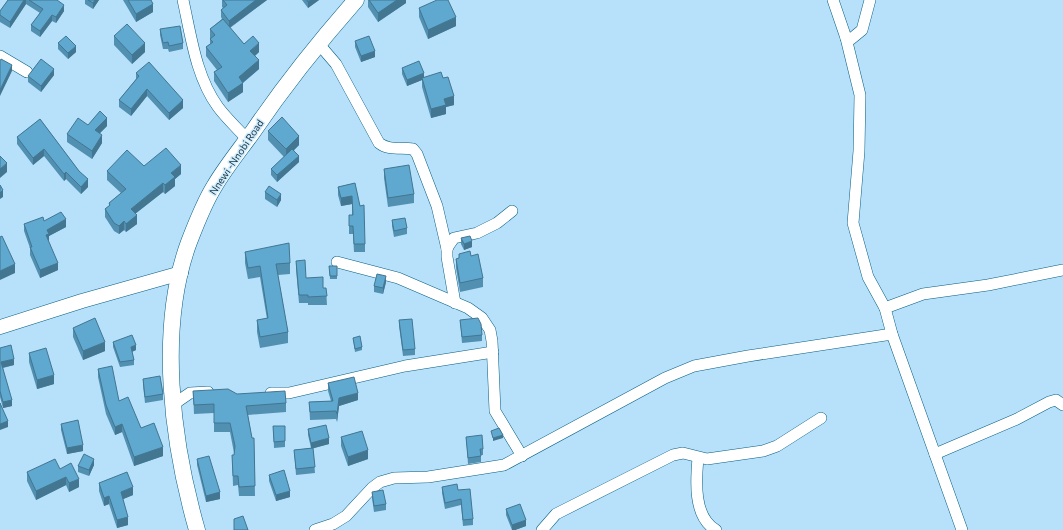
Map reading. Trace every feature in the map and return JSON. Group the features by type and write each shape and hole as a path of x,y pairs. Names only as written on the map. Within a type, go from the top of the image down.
{"main road":[{"name":"Nnewi -Nnobi Road","path":"197,530 185,488 174,404 170,344 176,291 189,243 213,188 318,43 356,0"}],"street":[{"path":"183,0 198,64 207,88 218,107 247,140"},
{"path":"833,0 846,38 860,95 859,151 853,223 868,277 885,308 892,334 962,530"},
{"path":"846,38 851,38 862,30 870,0"},
{"path":"318,43 336,64 380,143 384,147 413,149 417,154 437,206 455,303"},
{"path":"0,56 27,72"},
{"path":"446,249 454,238 477,233 496,223 512,211"},
{"path":"337,262 398,278 455,303 482,318 490,330 493,352 495,410 522,456"},
{"path":"885,308 924,294 988,285 1063,270"},
{"path":"0,327 82,301 181,273"},
{"path":"315,530 333,524 346,516 372,488 380,482 394,478 428,477 504,465 665,378 694,366 748,356 892,334"},
{"path":"259,394 289,393 418,364 493,352"},
{"path":"174,404 190,393 222,391"},
{"path":"935,454 1017,419 1048,402 1056,400 1063,405"},
{"path":"542,530 556,514 589,499 618,481 673,455 683,453 698,458 707,459 764,451 777,446 821,418"},
{"path":"698,458 696,487 705,520 716,530"},
{"path":"551,520 556,530"}],"building":[{"path":"8,0 24,0 10,22 0,15 0,11"},
{"path":"29,0 57,0 64,5 56,17 52,15 40,31 31,25 43,9"},
{"path":"88,0 95,0 93,3"},
{"path":"128,0 151,0 153,4 136,14"},
{"path":"223,0 256,0 229,21 221,10 227,5"},
{"path":"369,0 397,0 378,13"},
{"path":"437,0 448,0 456,17 428,30 419,8"},
{"path":"223,19 244,44 253,36 259,43 250,51 259,60 239,77 243,83 228,93 214,72 222,67 206,47 213,42 210,39 215,35 210,29"},
{"path":"127,24 145,43 132,55 114,36"},
{"path":"180,26 183,43 169,46 168,42 163,43 160,29"},
{"path":"66,36 76,46 68,53 58,43"},
{"path":"369,36 375,51 361,56 355,41"},
{"path":"1,59 12,65 0,90 0,61"},
{"path":"41,59 54,69 41,86 28,76"},
{"path":"419,61 424,73 407,80 402,68"},
{"path":"149,62 183,100 169,113 147,89 131,109 119,100 139,76 136,73"},
{"path":"441,72 443,78 448,77 454,96 444,99 446,105 431,109 422,78"},
{"path":"100,111 107,118 95,130 102,135 92,151 67,134 78,118 88,125"},
{"path":"282,117 299,136 286,149 268,131"},
{"path":"40,119 79,171 88,179 81,187 66,172 64,174 44,149 33,158 17,137"},
{"path":"166,148 181,165 171,173 175,177 165,185 163,183 131,209 137,215 126,224 124,221 119,226 114,223 105,209 110,205 109,203 126,189 107,171 127,150 144,166"},
{"path":"292,149 299,156 277,175 271,169"},
{"path":"0,156 7,163 0,169"},
{"path":"409,165 414,194 388,198 384,169"},
{"path":"355,183 360,206 364,205 365,244 354,244 353,226 349,226 349,215 353,215 352,196 341,198 338,187"},
{"path":"0,185 3,190 0,193"},
{"path":"269,186 281,194 277,200 265,192"},
{"path":"61,212 66,219 47,230 49,234 46,235 58,263 40,270 30,247 32,247 24,224 43,217 44,221"},
{"path":"405,218 407,228 394,231 392,220"},
{"path":"2,236 15,264 0,271 0,237"},
{"path":"470,236 472,241 464,244 461,238"},
{"path":"289,243 290,263 276,264 288,332 260,337 257,320 268,318 260,266 248,268 245,252"},
{"path":"470,251 471,256 478,254 483,278 460,283 456,259 459,258 459,254"},
{"path":"305,260 306,278 323,277 323,288 326,288 327,296 308,297 308,295 299,295 296,261"},
{"path":"329,266 337,266 337,276 330,276"},
{"path":"377,274 386,276 383,288 374,286"},
{"path":"95,318 105,342 83,351 73,328"},
{"path":"478,318 481,324 482,335 462,337 460,320"},
{"path":"412,319 415,349 403,350 399,320"},
{"path":"132,335 136,345 131,347 134,360 120,362 113,342"},
{"path":"360,336 362,347 355,349 353,338"},
{"path":"11,345 14,359 1,362 12,400 3,402 0,391 0,348"},
{"path":"46,348 54,375 37,380 29,353"},
{"path":"112,366 119,401 128,397 141,428 154,423 163,447 134,457 122,424 115,427 106,405 98,369"},
{"path":"160,376 163,394 145,397 143,379"},
{"path":"354,377 358,393 339,398 337,414 336,411 310,412 309,402 333,401 328,383"},
{"path":"228,389 237,394 285,391 286,403 246,406 252,438 254,438 255,486 239,487 238,476 233,476 232,455 234,455 235,446 230,423 214,423 214,404 194,405 193,391"},
{"path":"0,403 8,421 0,424"},
{"path":"78,420 83,445 67,448 61,424"},
{"path":"326,425 329,438 311,443 308,429"},
{"path":"273,426 285,426 285,441 274,442"},
{"path":"499,428 503,435 493,438 491,431"},
{"path":"362,431 368,450 348,457 341,437"},
{"path":"482,435 483,449 480,449 481,456 468,458 466,437"},
{"path":"313,448 315,467 296,469 294,450"},
{"path":"84,454 94,459 89,470 78,466"},
{"path":"209,456 220,492 206,496 197,459"},
{"path":"55,459 60,469 71,463 79,479 69,483 66,477 36,491 27,472"},
{"path":"284,470 290,491 276,495 269,475"},
{"path":"127,472 133,487 121,492 128,517 117,520 109,496 104,498 99,483"},
{"path":"457,484 458,490 470,489 473,519 463,520 461,499 445,503 442,487"},
{"path":"383,490 386,504 374,506 372,492"},
{"path":"520,504 526,520 512,525 506,509"},
{"path":"243,516 248,530 234,530 234,519"}]}
